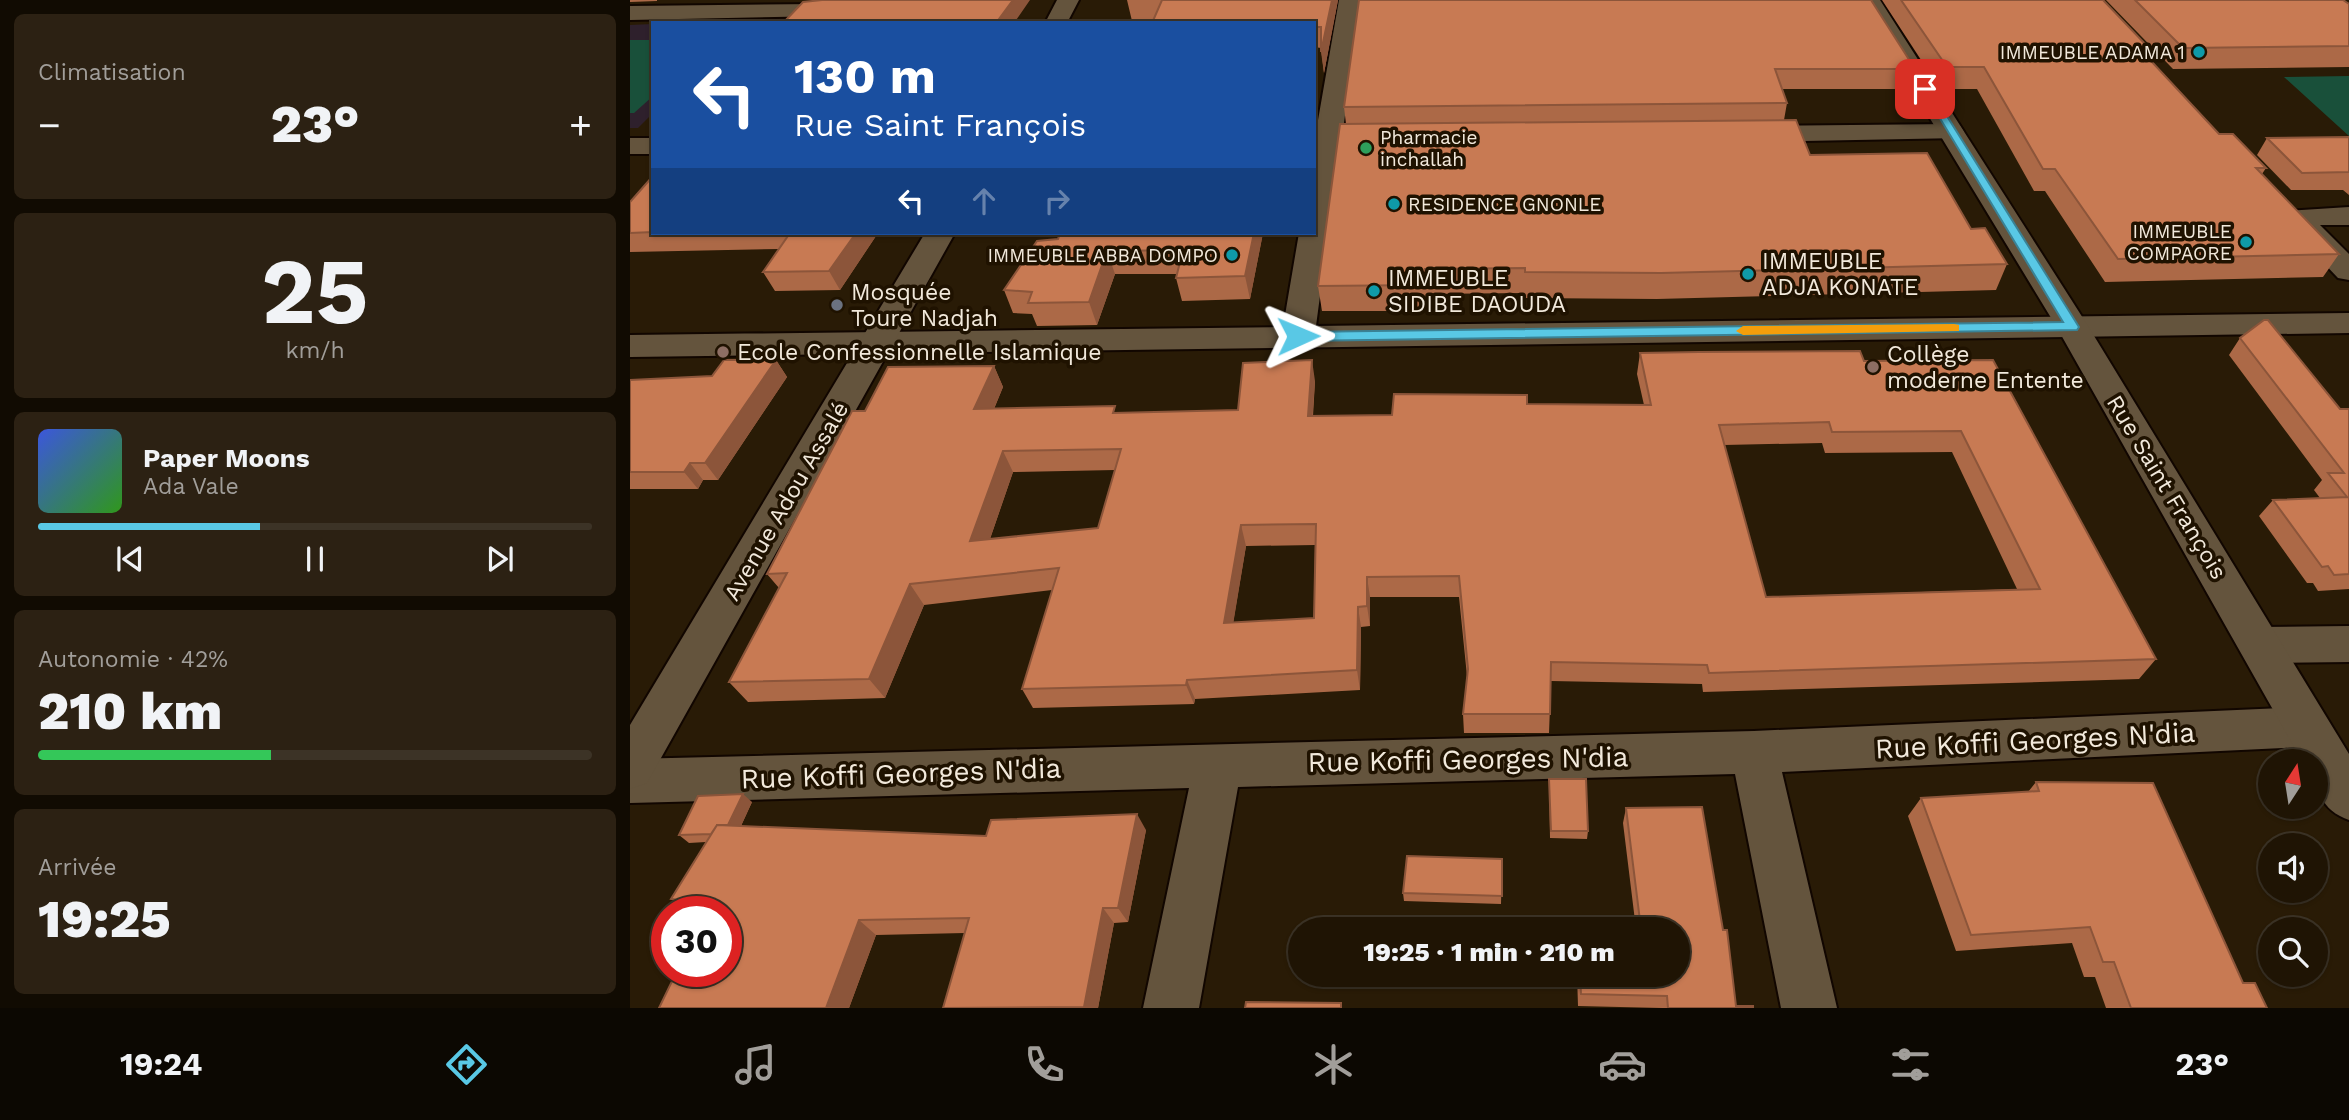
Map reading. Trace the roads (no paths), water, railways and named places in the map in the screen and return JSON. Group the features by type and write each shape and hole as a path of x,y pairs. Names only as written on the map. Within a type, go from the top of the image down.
{"street":[{"path":"1057,21 1068,0"},
{"name":"Rue Saint François","path":"1862,3 1951,132 2072,327 2349,798"},
{"path":"1316,218 1350,4 1432,7"},
{"path":"630,13 819,11"},
{"path":"1730,134 1951,132"},
{"path":"1328,138 1412,137"},
{"path":"630,146 651,146"},
{"path":"2349,216 2286,207 2349,271"},
{"name":"Avenue Adou Assalé","path":"630,768 939,235"},
{"path":"1298,336 1313,235"},
{"path":"630,346 2349,323"},
{"path":"2260,645 2349,644"},
{"name":"Rue Koffi Georges N'dia","path":"630,781 1754,752 2306,727"},
{"path":"1754,752 1809,1008"},
{"path":"1171,1008 1218,764"}],"place":[{"name":"IMMEUBLE ADAMA 1","path":"2199,52"},
{"name":"Pharmacie inchallah","path":"1366,148"},
{"name":"RESIDENCE GNONLE","path":"1394,204"},
{"name":"IMMEUBLE COMPAORE","path":"2246,242"},
{"name":"IMMEUBLE ABBA DOMPO","path":"1232,255"},
{"name":"IMMEUBLE ADJA KONATE","path":"1748,274"},
{"name":"IMMEUBLE SIDIBE DAOUDA","path":"1374,291"},
{"name":"Mosquée Toure Nadjah","path":"837,305"},
{"name":"Ecole Confessionnelle Islamique","path":"723,352"},
{"name":"Collège moderne Entente","path":"1873,367"}]}
